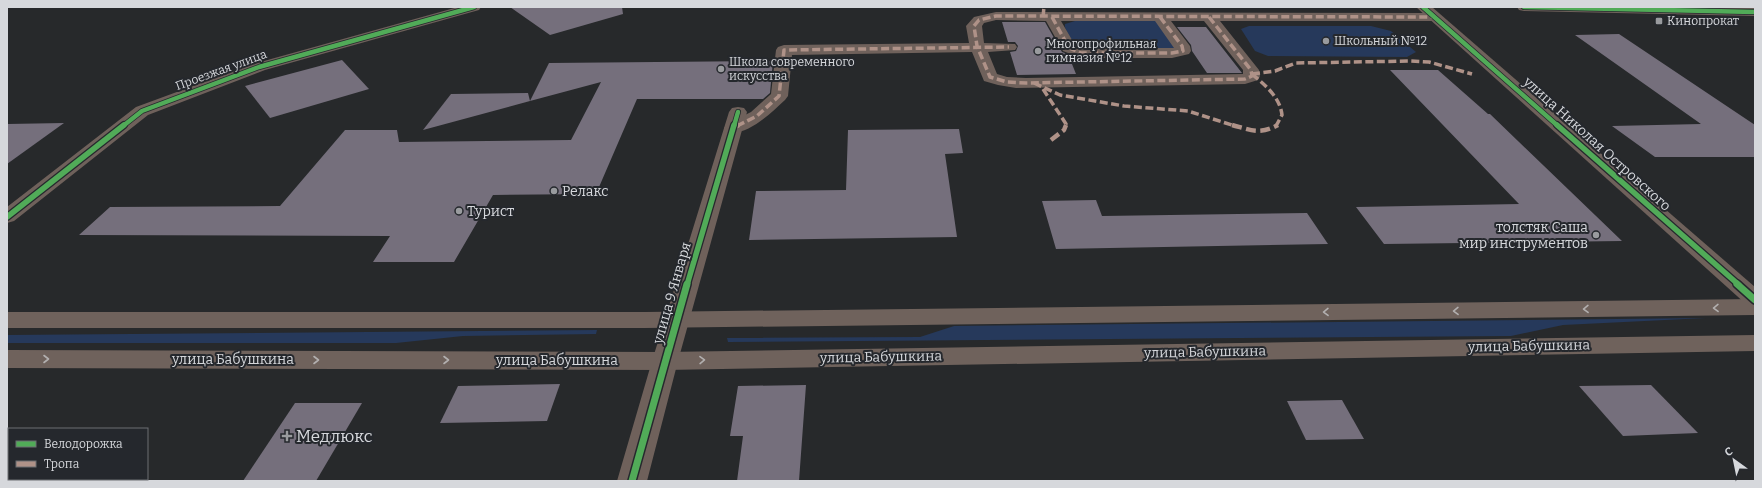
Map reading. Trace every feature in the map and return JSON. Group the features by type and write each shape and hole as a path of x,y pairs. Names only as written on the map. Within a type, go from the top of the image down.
{"main road":[{"path":"7,320 677,319 1755,307"},
{"name":"улица Бабушкина","path":"7,358 665,361 1755,343"}],"street":[{"name":"Проезжая улица","path":"7,217 142,111 259,67 474,7"},
{"path":"1524,7 1755,12"},
{"path":"1209,17 1251,70 1252,76 1245,79 997,81 990,77 977,46 974,26 979,20 996,16 1209,17 1428,12"},
{"name":"улица Николая Островского","path":"1428,12 1755,300"},
{"path":"1052,17 1069,48 1073,51 1082,53 1172,53 1183,51 1182,46 1160,17"},
{"name":"улица 9 Января","path":"632,481 677,319 736,120 757,116 779,96 784,50 1009,47"}],"shaded area":[{"path":"1075,21 1157,21 1176,49 1087,51 1071,43 1065,24"},
{"name":"Школьный №12","path":"1249,26 1371,26 1391,31 1416,52 1407,57 1268,56 1255,51 1241,29"},
{"path":"1706,318 1563,325 1511,336 728,342 727,338 920,337 954,326"},
{"path":"597,330 596,334 463,336 396,343 7,343 7,335"}],"building":[{"path":"510,7 622,7 623,14 550,35"},
{"path":"1002,22 1045,22 1062,52 1068,54 1076,74 1017,75 1010,52 1016,51 1018,46 1015,42 1008,42"},
{"path":"1177,27 1206,27 1242,73 1207,73 1192,51 1191,45"},
{"path":"1619,34 1755,125 1755,157 1655,157 1612,126 1701,124 1575,35"},
{"path":"342,60 369,89 270,118 245,86"},
{"path":"773,61 770,93 763,99 637,99 596,194 493,195 454,262 373,262 390,236 79,235 110,207 280,206 345,130 397,130 399,142 571,140 601,82 530,101 549,63"},
{"path":"1390,70 1438,70 1488,114 1490,114 1622,241 1384,244 1356,207 1519,204"},
{"path":"528,93 530,101 423,130 451,94"},
{"path":"64,123 7,164 7,124"},
{"path":"959,129 963,153 945,154 957,237 749,240 756,191 846,190 848,130"},
{"path":"1096,200 1102,216 1307,213 1328,244 1056,249 1042,201"},
{"path":"560,384 547,421 440,423 458,386"},
{"path":"806,385 799,481 737,481 743,436 730,436 738,386"},
{"path":"1651,385 1698,433 1623,436 1579,386"},
{"path":"1342,400 1364,439 1306,440 1287,401"},
{"path":"295,403 362,403 316,481 243,481"}],"marked path":[{"path":"1043,17 1044,7"},
{"path":"1209,17 1251,70 1252,76 1245,79 1026,83 1007,82 990,77 977,46 974,26 979,20 996,16 1434,17"},
{"path":"1052,17 1069,48 1081,53 1172,53 1183,51 1182,46 1160,17"},
{"path":"733,128 757,116 779,96 784,50 1009,47"},
{"path":"1252,74 1275,71 1296,63 1410,61 1429,62 1472,74"},
{"path":"1034,83 1060,95 1124,106 1188,111 1256,132 1267,131 1279,124 1282,115 1281,108 1279,102 1271,91 1252,74"},
{"path":"1043,89 1066,124 1064,130 1051,140"}],"cycle path":[{"path":"7,217 142,111 259,67 474,7"},
{"path":"1423,7 1755,300"},
{"path":"1524,7 1755,12"},
{"path":"632,481 665,361 738,112"}],"place":[{"name":"Кинопрокат","path":"1659,21"},
{"name":"Школьный №12","path":"1326,41"},
{"name":"Многопрофильная гимназия №12","path":"1038,51"},
{"name":"Школа современного искусства","path":"721,69"},
{"name":"Релакс","path":"554,191"},
{"name":"Турист","path":"459,211"},
{"name":"толстяк Саша мир инструментов","path":"1596,235"},
{"name":"Медлюкс","path":"287,436"}]}
